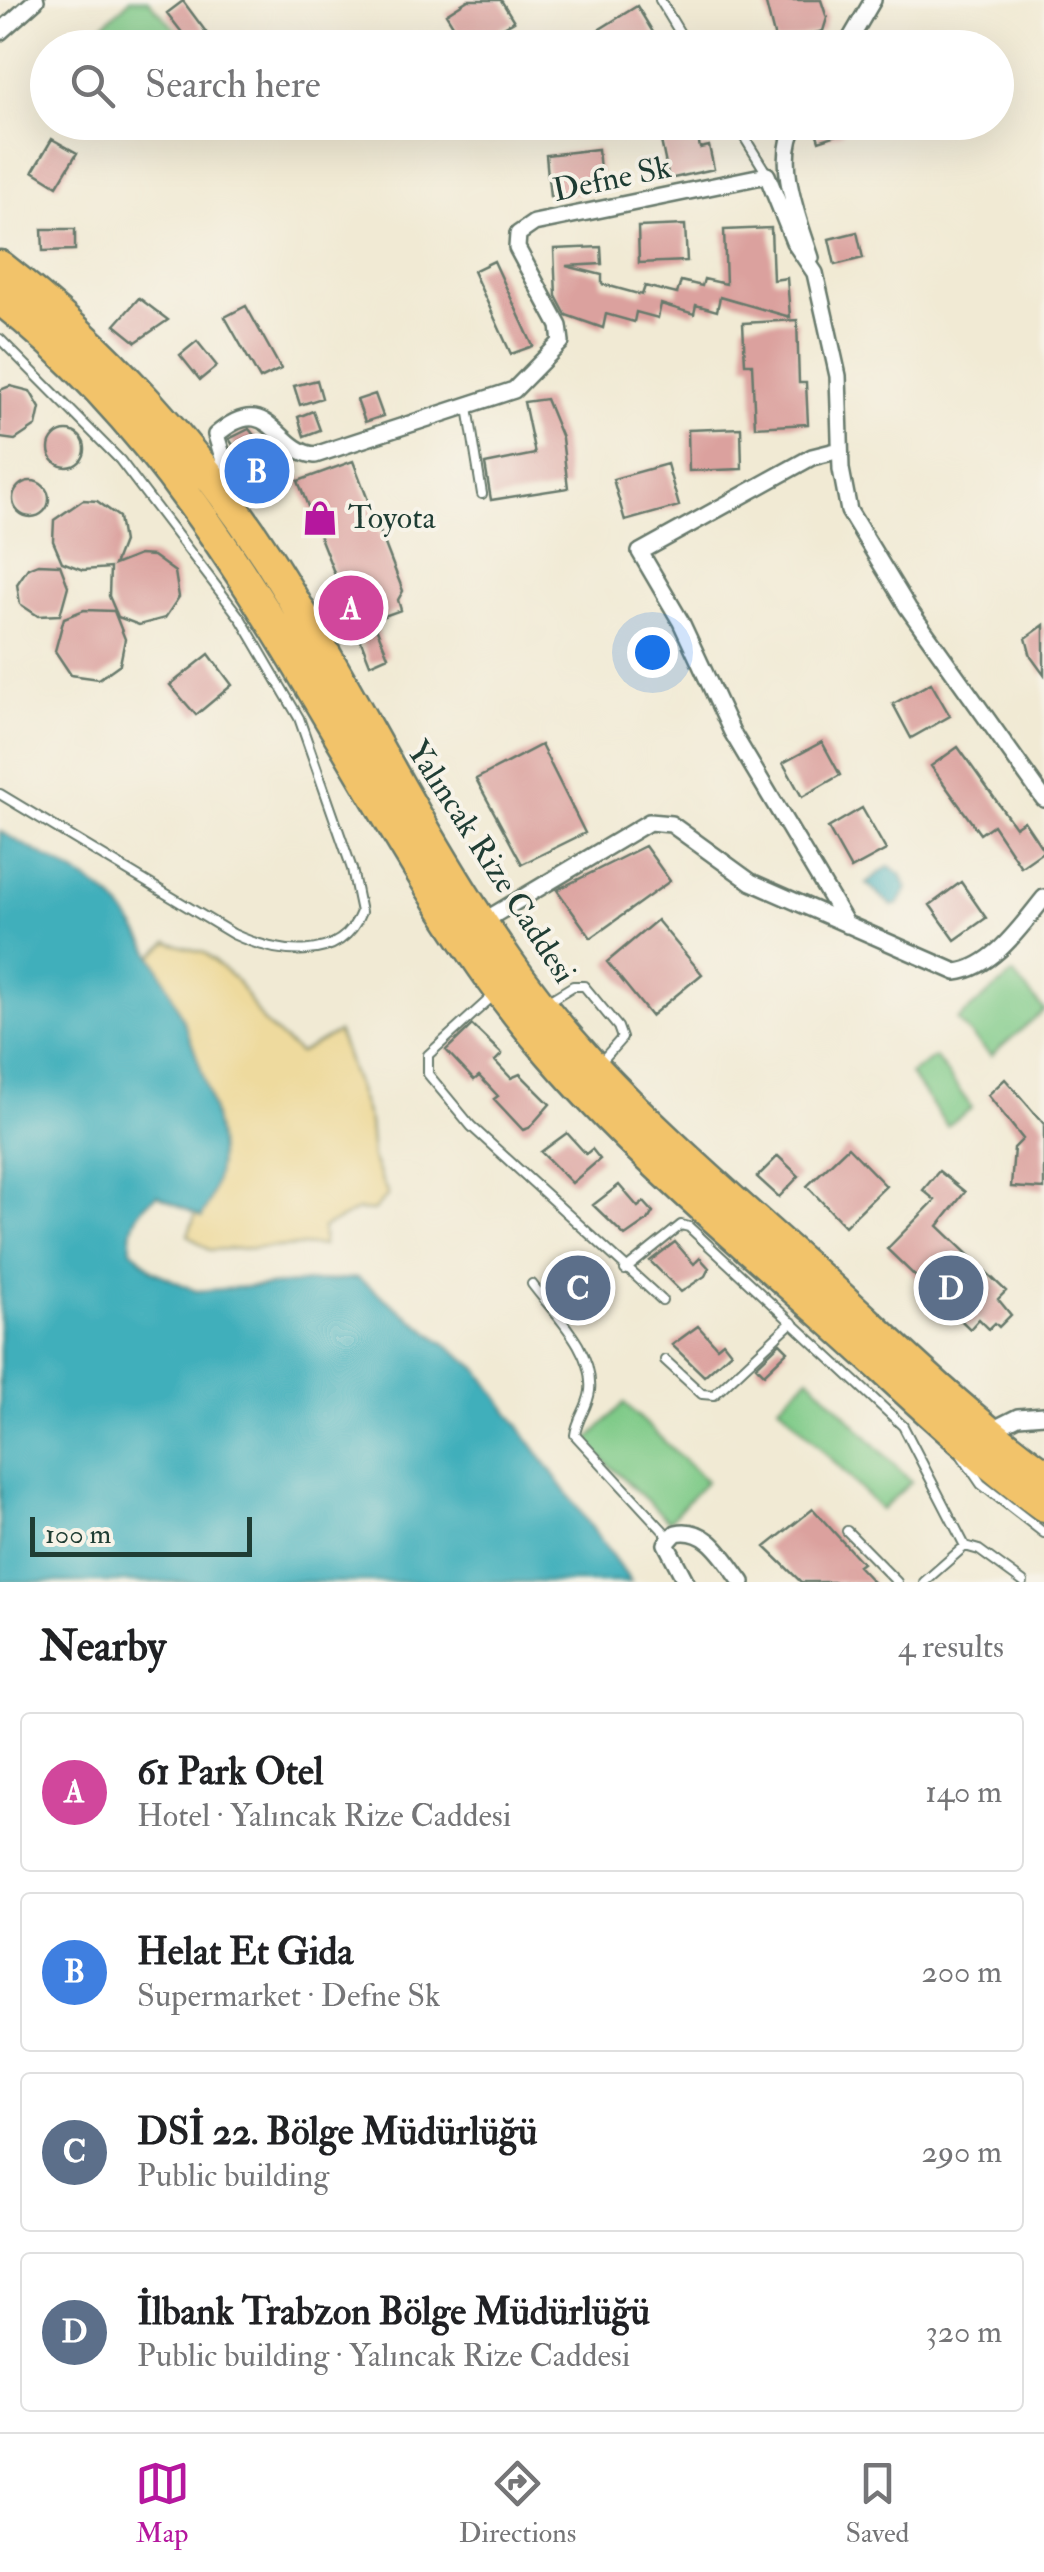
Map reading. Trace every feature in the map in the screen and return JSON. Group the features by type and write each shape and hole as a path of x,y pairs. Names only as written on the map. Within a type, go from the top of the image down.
{"highway":[{"name":"Yalıncak Rize Caddesi","path":"0,266 98,351 213,482 267,558 418,823 482,922 542,1004 596,1068 685,1157 1044,1474"},
{"name":"Yalıncak Rize Caddesi","path":"1,304 125,418 211,527 246,577 393,833 500,990 565,1070 679,1185 951,1429 1044,1506"}],"street":[{"path":"0,32 36,0"},
{"path":"855,30 872,0"},
{"path":"790,140 791,196 815,273 838,376 840,450 850,511 868,548 1044,799"},
{"path":"768,175 794,242 815,273"},
{"name":"Defne Sk","path":"213,482 226,467 216,435 240,419 258,418 305,454 315,455 514,390 561,342 559,326 517,248 522,230 534,223 768,175"},
{"path":"840,450 812,457 640,552 681,622 732,732 848,925"},
{"path":"482,922 649,822 671,824 751,882 935,966 967,971 1015,934 1044,898"},
{"path":"992,1430 1018,1417 1044,1415"},
{"path":"686,1582 668,1552 669,1537 686,1530 702,1534 742,1582"}],"lane":[{"path":"660,0 678,30"},
{"path":"746,140 768,175"},
{"path":"0,339 120,460 241,619 299,718 352,869 361,912 348,933 323,948 293,952 270,948 233,934 0,794"},
{"path":"468,407 482,494"},
{"path":"542,1004 573,986 584,986 596,1000 622,1038 596,1068"},
{"path":"500,990 428,1055 428,1074 471,1126 662,1300"},
{"path":"625,1270 686,1225 903,1426 965,1546 979,1550 1023,1582"},
{"path":"532,1284 588,1365 587,1405 577,1420 575,1434 669,1537"},
{"path":"665,1360 702,1394 714,1395 792,1322"},
{"path":"951,1429 963,1459 981,1484 1044,1533"},
{"path":"847,1532 896,1582"},
{"path":"924,1582 965,1546"}],"green space":[{"path":"130,0 148,0 176,30 98,30"},
{"path":"1013,974 1044,1010 991,1056 957,1020"},
{"path":"935,1057 972,1108 947,1126 910,1074"},
{"path":"809,1377 911,1482 881,1510 779,1405"},
{"path":"624,1403 706,1481 669,1521 585,1443"}],"sand":[{"path":"168,942 205,953 236,980 265,1024 299,1053 338,1032 369,1122 372,1158 388,1195 373,1211 358,1210 323,1228 323,1245 209,1250 188,1235 196,1213 201,1217 211,1194 216,1171 216,1126 197,1058 151,957"}],"water":[{"path":"0,831 74,872 112,899 149,949 198,1060 217,1131 216,1182 202,1217 157,1195 136,1218 131,1249 153,1271 196,1291 358,1278 477,1368 631,1582 0,1582"},
{"path":"889,866 901,874 907,889 899,904 892,906 866,883"}],"building":[{"path":"468,0 501,0 514,21 498,30 456,30 446,14"},
{"path":"765,0 821,0 827,18 823,30 773,30"},
{"path":"183,1 205,30 180,30 167,13"},
{"path":"637,6 652,30 598,30"},
{"path":"51,140 77,153 57,186 33,171"},
{"path":"661,140 698,140 700,148 709,146 714,169 669,179"},
{"path":"598,149 602,191 550,197 546,155"},
{"path":"685,225 687,261 639,263 638,227"},
{"path":"771,228 773,280 787,278 790,317 720,297 717,311 696,305 694,314 661,304 658,318 636,312 634,322 606,314 603,328 566,315 556,296 554,249 601,247 602,264 566,266 602,275 602,284 642,295 645,286 677,294 681,281 702,286 704,279 726,284 724,230"},
{"path":"42,229 75,229 75,250 43,251"},
{"path":"857,232 863,258 835,265 829,239"},
{"path":"494,261 533,346 511,354 473,271"},
{"path":"139,298 168,320 136,342 115,325"},
{"path":"246,306 281,369 260,379 225,317"},
{"path":"797,320 799,383 806,383 808,424 755,427 752,364 745,364 743,323"},
{"path":"197,341 217,366 200,380 180,355"},
{"path":"317,380 322,398 300,405 294,386"},
{"path":"10,386 30,391 40,408 36,426 15,440 0,438 0,390"},
{"path":"375,394 383,416 365,422 357,400"},
{"path":"546,399 562,438 568,488 491,500 485,464 535,454 524,402"},
{"path":"313,411 320,430 304,436 298,417"},
{"path":"741,428 742,469 689,471 688,430"},
{"path":"249,429 278,465 257,481 229,439"},
{"path":"67,431 80,436 85,449 80,462 67,467 54,462 49,449 54,436"},
{"path":"353,461 403,591 398,600 401,610 373,620 388,656 370,664 298,481"},
{"path":"667,464 679,506 625,521 613,479"},
{"path":"31,481 44,486 49,499 44,512 31,517 18,512 13,499 18,486"},
{"path":"83,500 97,501 119,517 123,542 114,565 139,555 153,556 175,572 179,597 165,618 139,625 118,617 109,596 110,568 83,570 62,562 53,541 54,520"},
{"path":"38,564 60,565 68,586 60,615 38,616 20,604 17,584 28,568"},
{"path":"84,610 114,611 125,639 120,664 99,679 71,675 55,651 64,618"},
{"path":"1044,625 1044,675 1031,657 1026,638"},
{"path":"209,654 232,685 196,715 170,685"},
{"path":"931,683 950,716 911,738 893,704"},
{"path":"822,742 840,775 802,797 783,763"},
{"path":"541,745 585,833 522,864 476,779"},
{"path":"958,747 1015,827 1024,821 1044,851 1021,867 993,825 980,834 931,766"},
{"path":"862,808 886,850 851,869 828,828"},
{"path":"645,846 670,881 591,938 557,890"},
{"path":"961,882 986,918 955,940 930,905"},
{"path":"657,920 702,974 651,1016 607,962"},
{"path":"472,1025 502,1054 495,1061 511,1078 520,1074 550,1104 529,1128 523,1130 479,1076 474,1080 446,1050"},
{"path":"1005,1079 1044,1124 1044,1189 1011,1187 1014,1148 1023,1139 988,1095"},
{"path":"567,1133 586,1154 592,1149 600,1159 572,1183 541,1152"},
{"path":"848,1147 886,1186 845,1226 807,1186"},
{"path":"778,1156 799,1176 779,1197 757,1177"},
{"path":"939,1171 965,1192 938,1226 1006,1291 998,1299 1011,1315 999,1327 995,1323 989,1329 979,1319 970,1329 887,1249 935,1200 923,1190"},
{"path":"619,1185 638,1207 644,1202 653,1212 625,1236 593,1205"},
{"path":"675,1242 694,1264 700,1258 709,1268 705,1276 681,1292 650,1261"},
{"path":"698,1326 717,1347 723,1342 731,1352 704,1376 672,1345"},
{"path":"780,1343 788,1351 764,1374 756,1366"},
{"path":"813,1509 862,1563 858,1566 873,1582 801,1582 765,1547"}],"place":[{"name":"Helat Et Gida","path":"257,471"},
{"name":"Toyota","path":"320,518"},
{"name":"61 Park Otel","path":"351,608"},
{"name":"DSİ 22. Bölge Müdürlüğü","path":"578,1288"},
{"name":"İlbank Trabzon Bölge Müdürlüğü","path":"951,1288"}]}
